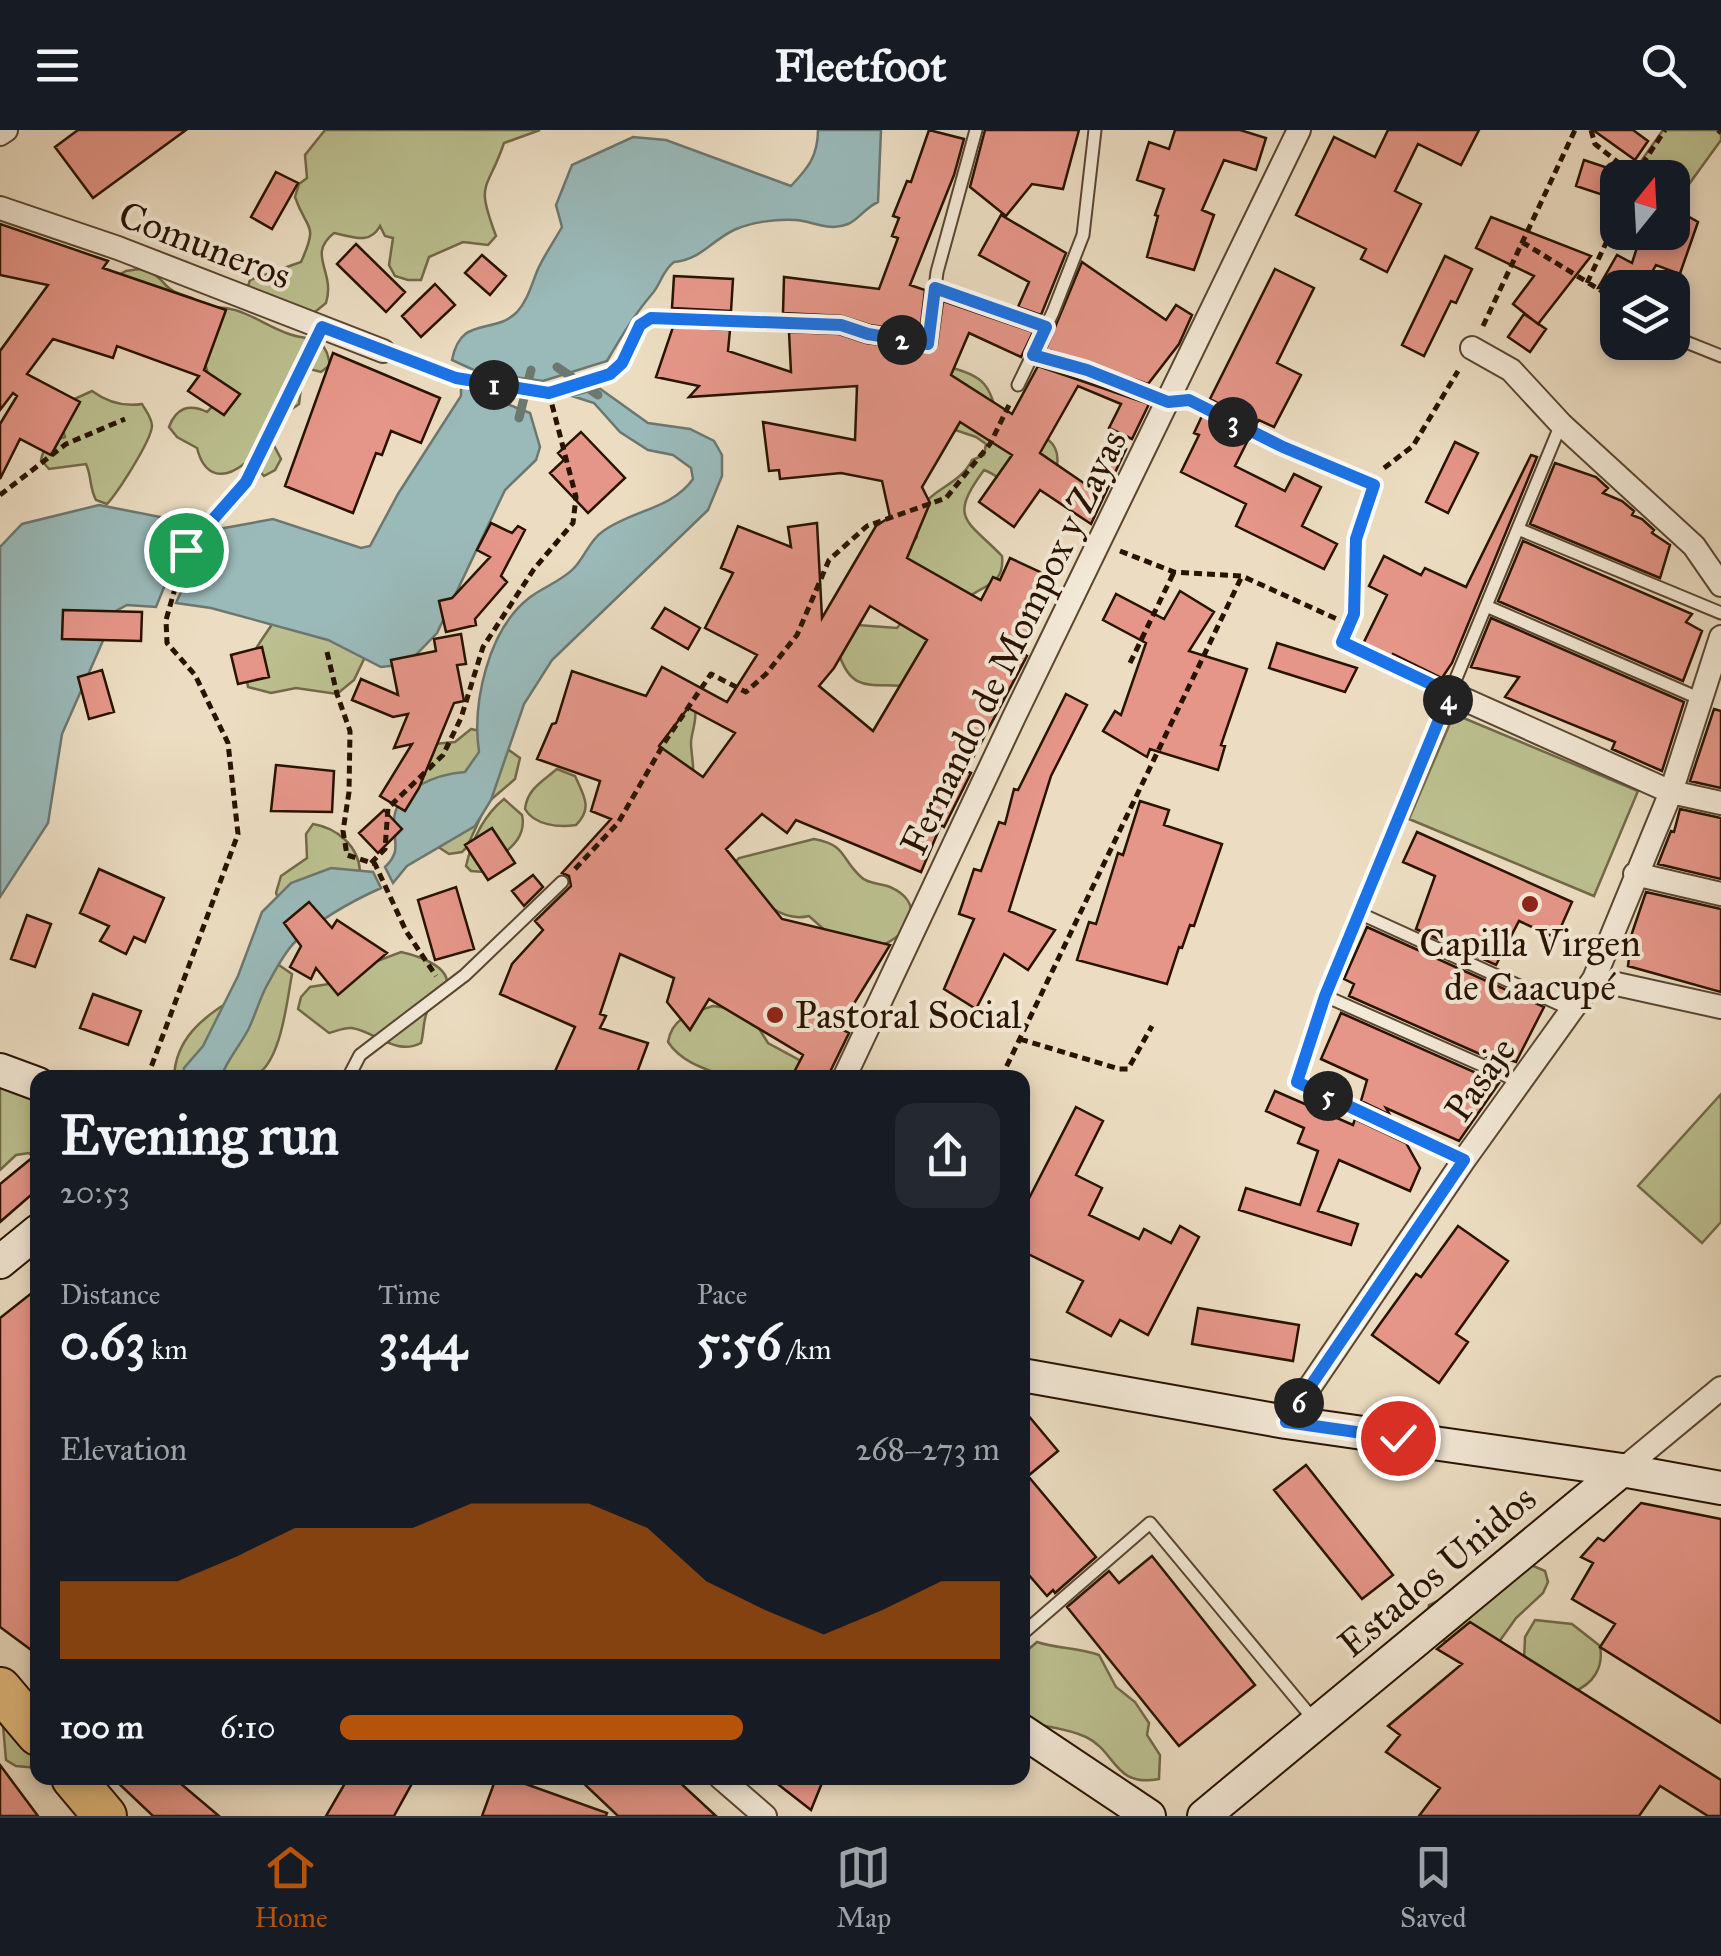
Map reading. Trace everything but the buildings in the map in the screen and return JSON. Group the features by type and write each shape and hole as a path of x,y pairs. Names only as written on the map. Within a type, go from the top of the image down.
{"highway":[{"path":"0,1689 30,1725"},
{"path":"79,1785 105,1816"}],"street":[{"name":"Fernando de Mompox y Zayas","path":"848,1070 1300,130"},
{"name":"Comuneros","path":"0,208 118,248 383,351"},
{"path":"1472,348 1511,370 1562,424 1694,546 1721,586"},
{"name":"Pasaje","path":"1286,1422 1464,1160 1594,979 1635,874 1712,702 1721,637"},
{"path":"1450,693 1671,792 1721,802"},
{"path":"1635,874 1721,894"},
{"path":"1594,979 1721,1008"},
{"path":"0,1070 30,1081"},
{"path":"0,1262 30,1238"},
{"path":"1030,1376 1286,1422 1721,1488"},
{"name":"Estados Unidos","path":"1204,1816 1721,1388"},
{"path":"1030,1736 1149,1816"},
{"path":"729,1785 765,1816"}],"lane":[{"path":"651,318 841,325 868,334 928,344 950,216 976,130"},
{"path":"1018,385 1083,235 1094,130"},
{"path":"935,288 1046,327"},
{"path":"1690,343 1721,356"},
{"path":"1033,355 1087,370 1168,402 1189,400 1283,447 1374,485"},
{"path":"1464,1160 1297,1082 1325,996 1562,424"},
{"path":"1518,529 1721,613"},
{"path":"1486,606 1712,702"},
{"path":"352,1070 360,1055 446,991 562,882"},
{"path":"1359,913 1572,1010"},
{"path":"1325,996 1520,1082"},
{"path":"1030,1627 1150,1522 1316,1723"}],"path":[{"path":"1450,693 1342,642 1354,614 1356,539 1381,471 1413,446 1472,348 1575,130"},
{"path":"1591,130 1595,144 1614,160"},
{"path":"1645,160 1664,130"},
{"path":"1522,242 1600,290"},
{"path":"1587,282 1602,250"},
{"path":"383,351 456,378 553,392 610,374 622,363 640,325 651,318"},
{"path":"151,1070 238,834 228,744 196,675 167,643 166,620 186,550 246,482 322,327"},
{"path":"562,882 618,822 666,740 712,674 746,692 766,674 796,635 829,560 868,526 946,498 990,444 1018,385"},
{"path":"373,864 386,849 388,808 442,754 462,718 483,648 534,569 573,523 576,497 553,392"},
{"path":"0,495 66,444 126,419"},
{"path":"1099,543 1174,572 1242,576 1350,626"},
{"path":"1130,663 1174,572"},
{"path":"1005,1070 1242,576"},
{"path":"328,652 350,731 349,792 343,831 347,855 373,864 406,932 446,991"},
{"path":"1020,1038 1128,1069 1152,1026"}],"green space":[{"path":"325,130 540,130 504,143 486,187 486,205 496,236 488,245 463,242 429,257 421,280 408,280 395,276 389,265 393,238 385,236 380,226 366,238 334,233 322,249 328,282 326,303 291,322 246,292 250,280 301,262 310,233 295,197 299,184 307,178 305,155"},
{"path":"1663,130 1721,133 1721,140 1690,183 1690,160 1642,160"},
{"path":"139,269 154,274 170,290 195,299 205,308 239,311 289,334 316,341 324,348 330,365 321,372 298,366 302,379 299,404 267,423 281,459 275,470 264,476 256,467 244,464 228,473 215,473 204,465 197,448 177,437 169,427 175,415 184,409 207,412 216,403 203,356 115,277"},
{"path":"948,367 970,374 984,384 998,420 1051,442 1057,456 1055,472 1040,490 1025,492 984,470 964,509 971,525 1002,556 1000,573 959,606 911,687 859,682 845,668 839,654 858,625 897,628 922,596 905,560 917,537 920,510 965,471 972,460 984,455 986,444 976,437 940,425"},
{"path":"92,391 116,403 142,404 152,423 140,454 107,504 96,500 86,464 49,469 41,460 48,444 65,437 62,426 70,401"},
{"path":"460,575 459,592 408,611 365,657 354,680 337,694 296,688 271,693 248,687 250,662 271,626 268,613"},
{"path":"686,705 695,709 691,742 693,776 646,749"},
{"path":"1454,714 1638,791 1594,896 1409,819"},
{"path":"471,729 484,732 520,758 515,779 487,803 467,847 449,854 417,833 422,787 416,769 434,744 455,742"},
{"path":"557,769 575,776 584,796 586,807 576,825 548,824 534,819 525,809 532,791"},
{"path":"504,799 522,815 521,833 484,872 471,871 466,866 475,838"},
{"path":"313,824 330,830 351,846 360,872 279,900 276,893 281,876 307,858 306,834"},
{"path":"814,839 838,849 864,879 890,887 908,900 911,916 902,932 885,944 827,932 809,916 785,915 775,910 731,867 739,858"},
{"path":"401,952 435,965 446,977 443,994 427,1012 421,1043 403,1047 352,1028 329,1033 298,1009 301,997 310,987 329,984 330,979"},
{"path":"276,963 292,974 277,1046 263,1070 175,1070 179,1052 193,1031 211,1013"},
{"path":"713,1006 727,1008 755,1022 768,1043 801,1061 806,1070 708,1070 697,1066 668,1042 674,1027"},
{"path":"0,1081 30,1094 30,1154 16,1155 0,1170"},
{"path":"1721,1094 1721,1222 1702,1243 1638,1186"},
{"path":"1522,1561 1545,1571 1548,1582 1543,1593 1516,1618 1494,1649 1448,1642 1432,1630 1429,1605"},
{"path":"1535,1620 1572,1624 1600,1646 1596,1674 1586,1685 1573,1692 1524,1661 1525,1637"},
{"path":"1037,1642 1099,1655 1116,1687 1135,1702 1149,1723 1147,1735 1160,1755 1159,1779 1133,1778 1086,1737 1030,1722 1030,1648"},
{"path":"30,1718 30,1767 6,1760 3,1725"}],"water":[{"path":"818,130 881,130 878,202 852,222 834,227 795,220 756,223 734,230 691,258 674,262 607,361 543,381 478,372 452,360 463,336 508,319 524,302 562,227 556,205 572,165 633,137 666,140 791,186 811,161"},
{"path":"461,386 530,413 540,447 536,460 505,490 437,633 407,664 381,667 328,640 211,608 176,603 197,557 219,529 273,519 361,548 370,546 398,494 461,396"},
{"path":"599,388 648,423 690,429 714,441 722,455 722,476 708,510 552,660 524,704 491,800 475,826 407,866 393,883 385,867 395,852 396,811 409,792 419,786 465,772 479,752 478,712 486,669 493,648 515,612 529,598 569,573 602,532 662,504 693,479 691,468 673,455 648,450 620,432 594,403 572,396"},
{"path":"99,505 196,524 184,538 156,607 127,605 116,611 62,734 48,823 0,897 0,547 22,524"},
{"path":"331,868 373,872 381,888 326,918 292,946 279,963 248,1030 224,1070 184,1070 203,1046 238,976 262,912 291,883"}],"waterway":[{"path":"557,367 598,395"},
{"path":"519,418 531,370"},
{"path":"169,547 213,553"}],"place":[{"name":"Capilla Virgen de Caacupé","path":"1530,904"},
{"name":"Pastoral Social","path":"775,1015"}],"route":[{"path":"186,550 246,482 322,327 456,378 549,393 610,374 622,363 640,325 651,318 841,325 868,334 928,344 935,288 1046,327 1033,355 1087,370 1168,402 1189,400 1283,447 1374,485 1356,539 1354,614 1342,642 1450,693 1325,996 1297,1082 1464,1160 1286,1422 1398,1438"}]}
